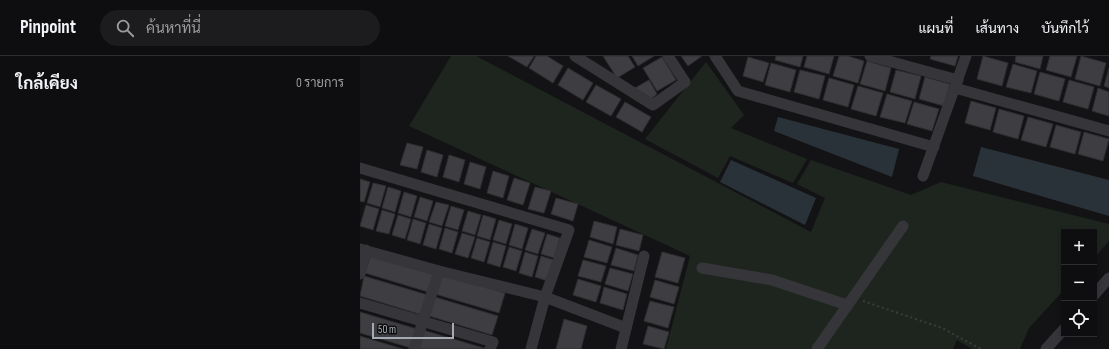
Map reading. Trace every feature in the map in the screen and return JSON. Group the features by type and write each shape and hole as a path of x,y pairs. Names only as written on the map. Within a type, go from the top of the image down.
{"street":[{"path":"579,57 653,105 685,82 668,56"},
{"path":"715,56 738,91 934,147"},
{"path":"870,56 1109,131"},
{"path":"923,176 966,56"},
{"path":"360,168 569,230 545,298 531,349"},
{"path":"818,349 903,226"},
{"path":"360,274 363,250 545,298 626,328"},
{"path":"621,349 644,256"},
{"path":"702,268 772,280 850,302"},
{"path":"414,349 438,271"},
{"path":"1097,292 1109,278"},
{"path":"360,303 492,342 490,349"},
{"path":"1046,349 1061,332"}],"path":[{"path":"850,302 942,328 981,349"}],"shaded area":[{"path":"451,56 476,56 811,232 825,198 797,184 811,160 911,195 941,182 1109,224 1109,241 1097,255 1097,229 1061,229 1061,293 1029,328 1020,349 972,349 957,340 953,349 666,349 690,256 409,126"},
{"path":"706,62 744,115 731,128 807,159 793,183 730,156 718,178 645,139"},
{"path":"778,117 899,149 892,177 774,131"},
{"path":"981,147 1109,180 1109,216 973,176"},
{"path":"731,160 816,198 805,225 720,182"}],"building":[{"path":"508,56 534,56 527,67"},
{"path":"536,56 547,56 563,66 553,83 529,68"},
{"path":"603,56 628,56 635,67 617,78"},
{"path":"632,56 654,56 638,66"},
{"path":"681,56 702,56 688,66"},
{"path":"776,56 803,56 800,67 775,60"},
{"path":"807,56 834,56 829,74 804,67"},
{"path":"839,56 848,56 864,61 858,83 833,76"},
{"path":"931,56 958,56 955,66 930,59"},
{"path":"983,56 1008,63 1002,86 977,79"},
{"path":"1016,56 1043,56 1040,69 1015,62"},
{"path":"1050,56 1077,56 1071,77 1046,70"},
{"path":"1081,56 1106,63 1100,86 1075,79"},
{"path":"662,57 676,80 657,91 643,68"},
{"path":"748,57 769,63 763,82 743,76"},
{"path":"867,61 891,68 885,91 860,84"},
{"path":"771,63 796,70 790,92 765,85"},
{"path":"1013,64 1037,71 1031,93 1006,87"},
{"path":"568,68 593,83 583,100 558,85"},
{"path":"1109,68 1109,88 1104,86"},
{"path":"800,70 825,76 819,99 794,92"},
{"path":"896,70 921,76 915,99 890,92"},
{"path":"1040,72 1065,79 1059,101 1034,94"},
{"path":"925,77 950,84 944,106 919,99"},
{"path":"829,78 854,85 848,107 823,100"},
{"path":"649,80 657,94 650,100 635,88"},
{"path":"1069,80 1094,87 1088,109 1063,102"},
{"path":"596,85 621,99 611,116 586,102"},
{"path":"858,86 883,93 876,116 851,109"},
{"path":"1098,88 1109,92 1109,116 1092,111"},
{"path":"887,94 912,101 905,123 880,117"},
{"path":"971,101 996,108 990,130 965,123"},
{"path":"625,102 651,117 642,132 616,117"},
{"path":"914,102 939,109 932,131 907,124"},
{"path":"999,109 1024,116 1018,139 993,132"},
{"path":"1028,117 1053,124 1046,147 1021,140"},
{"path":"1056,125 1081,132 1075,154 1050,147"},
{"path":"1084,132 1109,139 1103,161 1078,154"},
{"path":"407,143 423,147 417,169 400,165"},
{"path":"427,150 443,155 437,177 421,172"},
{"path":"449,155 465,160 459,182 443,177"},
{"path":"470,162 486,167 480,189 464,184"},
{"path":"493,171 509,176 503,198 487,193"},
{"path":"514,178 530,183 523,205 507,200"},
{"path":"360,179 370,182 364,202 360,201"},
{"path":"373,183 386,186 380,207 367,203"},
{"path":"388,187 401,191 395,212 382,208"},
{"path":"535,187 551,191 544,213 528,209"},
{"path":"404,192 417,196 411,217 398,213"},
{"path":"420,197 433,201 427,221 414,217"},
{"path":"556,198 578,204 573,221 551,214"},
{"path":"436,202 449,205 442,226 429,222"},
{"path":"366,205 379,209 373,230 360,226"},
{"path":"451,206 464,210 458,230 445,226"},
{"path":"382,210 395,214 389,234 376,231"},
{"path":"468,211 481,215 475,235 462,231"},
{"path":"398,215 411,219 405,239 392,235"},
{"path":"483,215 496,219 490,240 477,236"},
{"path":"413,219 426,223 420,244 407,240"},
{"path":"499,220 512,224 506,244 493,240"},
{"path":"594,221 617,227 613,244 590,237"},
{"path":"429,224 442,228 436,249 423,245"},
{"path":"515,224 528,228 522,249 509,245"},
{"path":"445,228 458,232 452,253 439,249"},
{"path":"532,229 545,233 538,254 525,250"},
{"path":"620,229 643,235 639,251 616,245"},
{"path":"462,233 475,237 468,258 455,254"},
{"path":"547,234 560,238 554,258 541,254"},
{"path":"477,238 490,242 484,262 471,258"},
{"path":"589,240 612,247 607,263 584,257"},
{"path":"493,242 506,246 500,267 487,263"},
{"path":"509,247 522,251 516,271 503,267"},
{"path":"616,248 638,255 634,271 611,265"},
{"path":"525,252 538,256 532,277 519,273"},
{"path":"662,252 685,258 678,283 655,277"},
{"path":"371,254 434,273 428,292 365,273"},
{"path":"541,256 554,260 548,281 535,277"},
{"path":"583,260 606,266 601,282 578,276"},
{"path":"610,268 633,274 628,291 605,284"},
{"path":"441,274 505,293 499,313 435,294"},
{"path":"364,276 428,295 422,315 360,296"},
{"path":"578,279 601,286 596,302 573,295"},
{"path":"655,280 679,287 674,304 650,297"},
{"path":"604,287 627,294 623,310 600,303"},
{"path":"435,297 498,316 492,335 429,316"},
{"path":"650,301 674,307 668,328 644,321"},
{"path":"360,312 417,329 411,348 360,333"},
{"path":"564,319 587,326 581,349 556,349"},
{"path":"648,326 669,332 664,349 643,344"},
{"path":"423,330 487,349 418,349"},
{"path":"360,336 403,349 360,349"}]}
